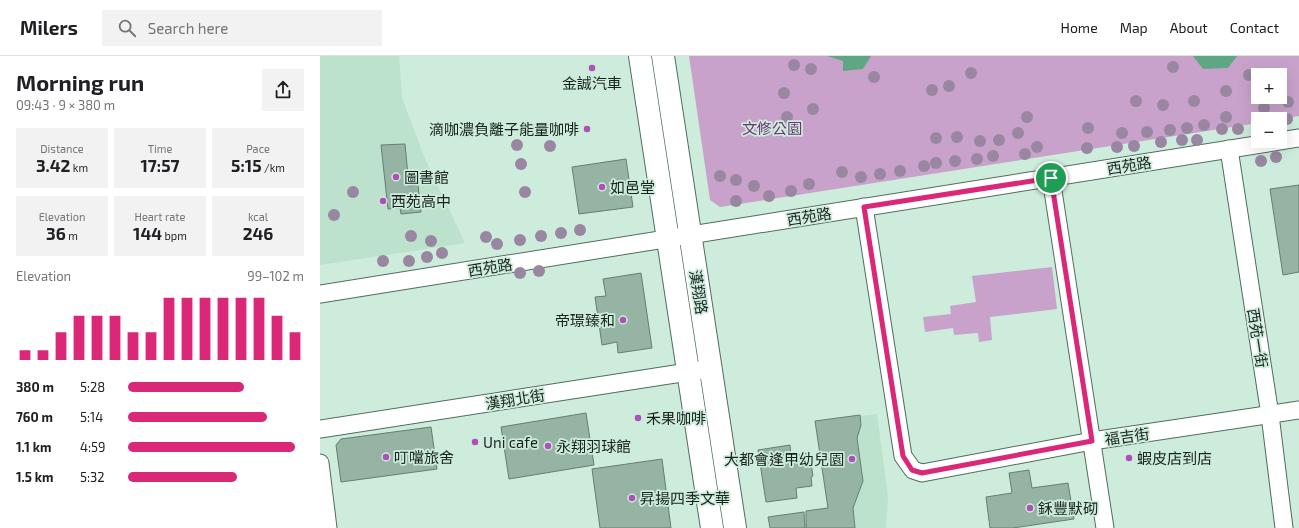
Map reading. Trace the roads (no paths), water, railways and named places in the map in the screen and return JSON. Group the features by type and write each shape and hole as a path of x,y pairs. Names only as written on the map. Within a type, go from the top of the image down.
{"street":[{"name":"漢翔路","path":"640,56 712,528"},
{"name":"漢翔路","path":"662,56 735,528"},
{"name":"西苑路","path":"320,294 1299,138"},
{"name":"西苑一街","path":"1229,149 1270,415 1284,528"},
{"path":"1051,178 1105,528"},
{"name":"福吉街","path":"864,207 903,456 912,470 922,473 1092,441 1299,410"},
{"name":"漢翔北街","path":"320,429 711,368"},
{"path":"320,463 328,528"}],"place":[{"name":"金誠汽車","path":"592,68"},
{"name":"滴咖濃負離子能量咖啡","path":"587,129"},
{"name":"圖書館","path":"396,177"},
{"name":"如邑堂","path":"602,187"},
{"name":"西苑高中","path":"383,201"},
{"name":"帝璟臻和","path":"623,320"},
{"name":"禾果咖啡","path":"638,418"},
{"name":"Uni cafe","path":"475,442"},
{"name":"永翔羽球館","path":"548,446"},
{"name":"叮噹旅舍","path":"386,457"},
{"name":"蝦皮店到店","path":"1129,458"},
{"name":"大都會逢甲幼兒園","path":"852,459"},
{"name":"昇揚四季文華","path":"632,498"},
{"name":"鉌豐默砌","path":"1030,508"}],"park label":[{"name":"文修公園","path":"772,128"}]}
